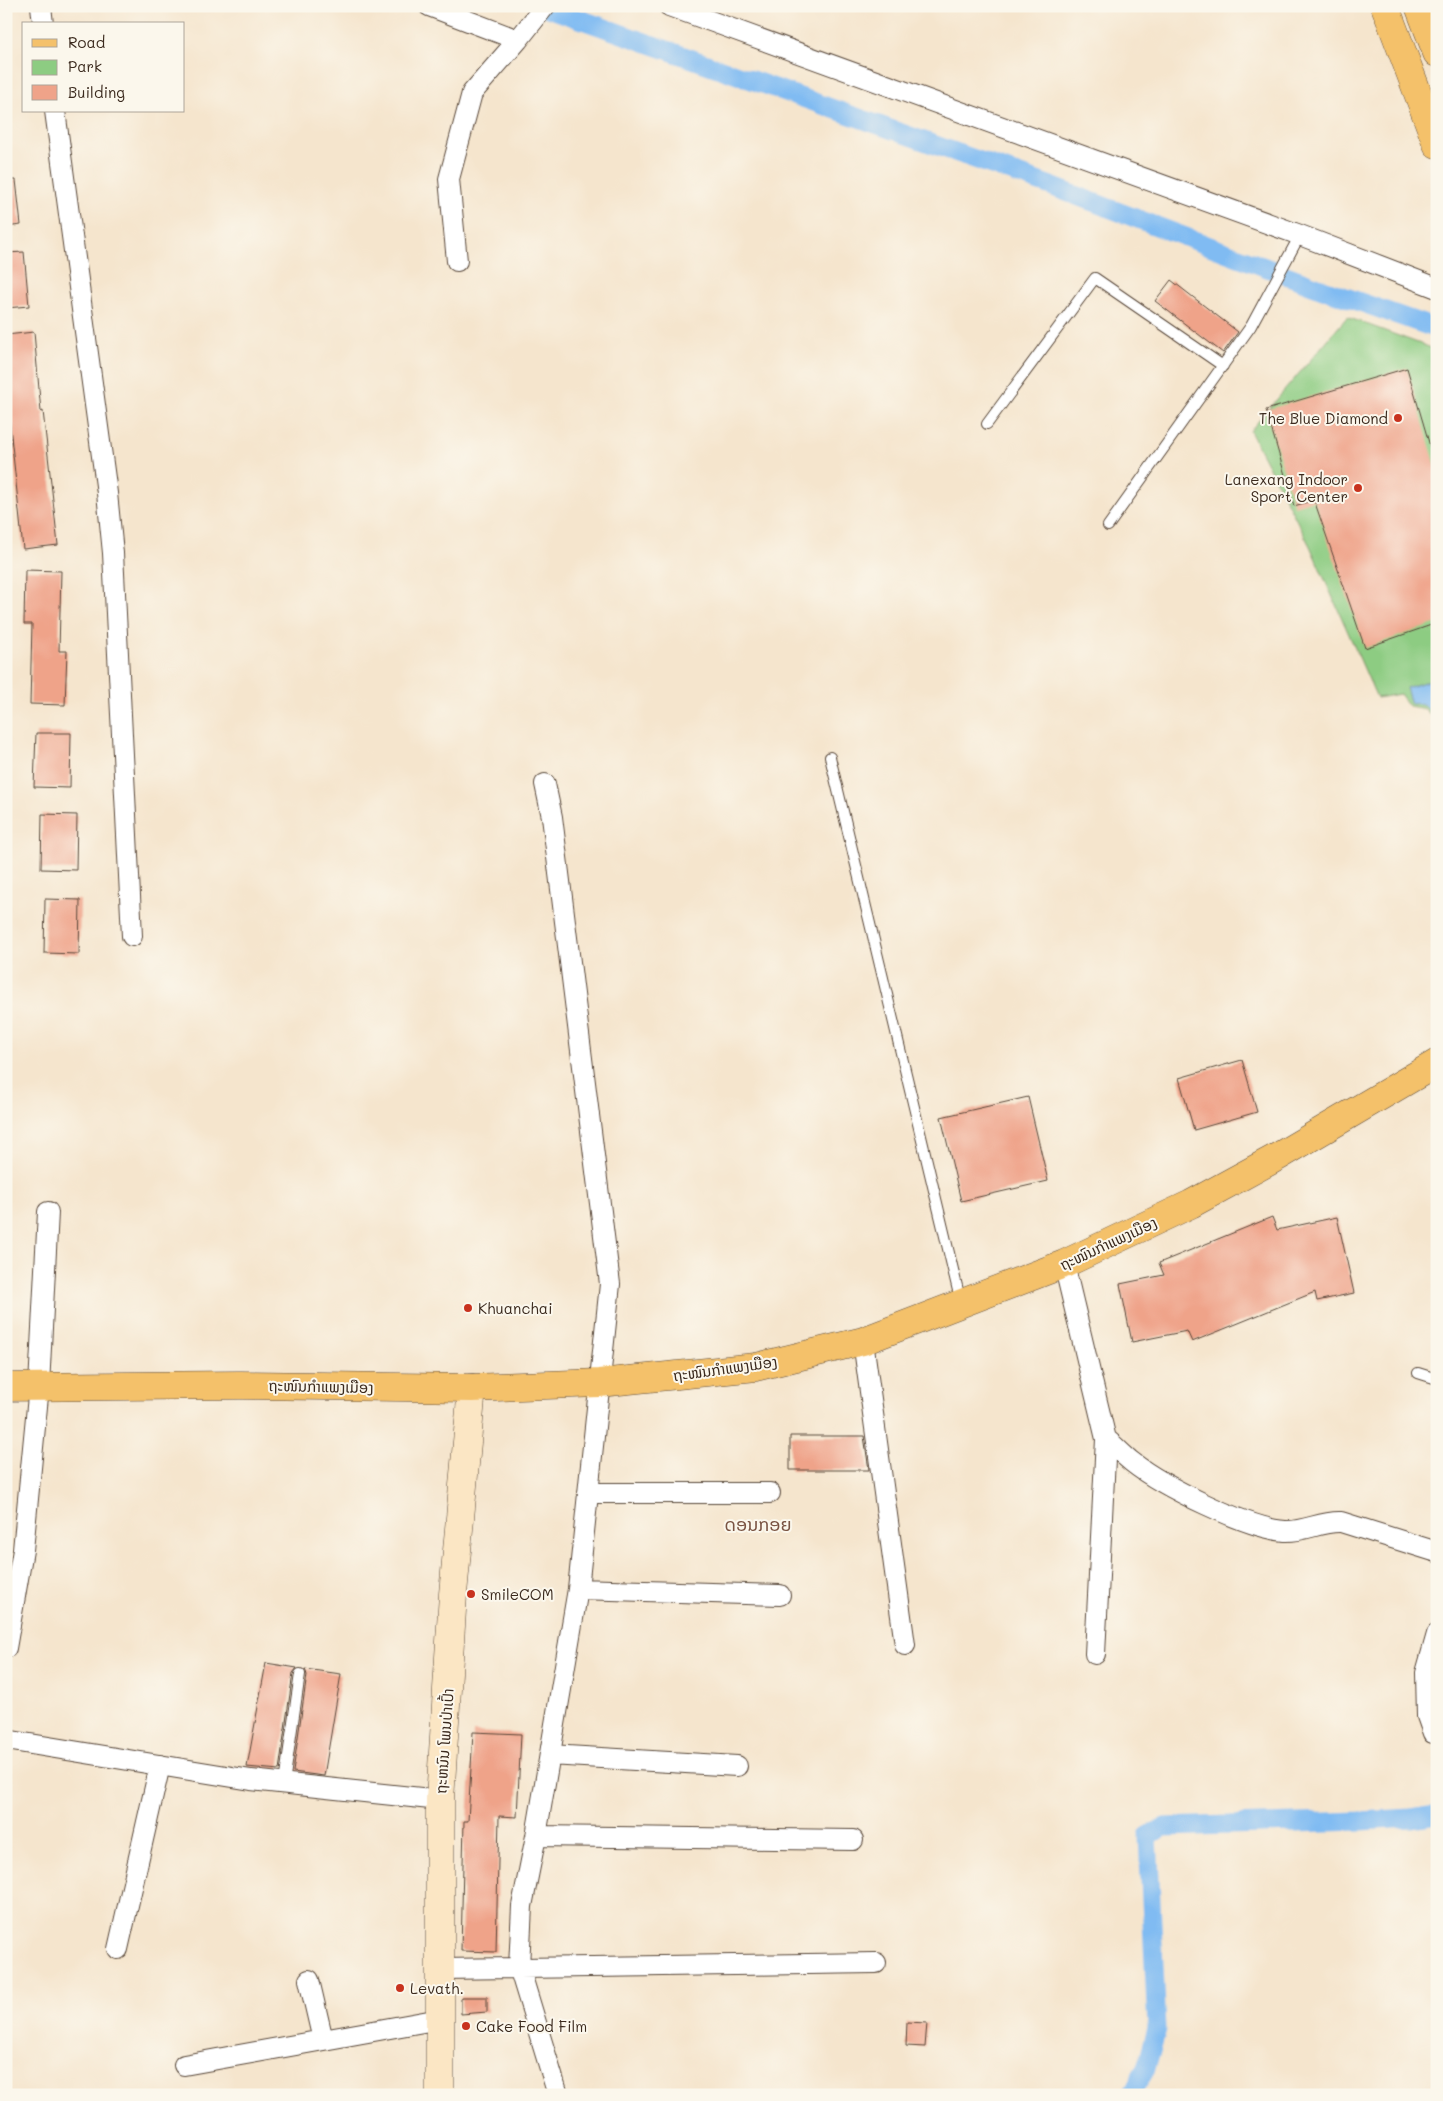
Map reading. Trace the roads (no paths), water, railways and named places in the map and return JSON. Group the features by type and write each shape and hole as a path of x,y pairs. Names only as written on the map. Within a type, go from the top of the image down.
{"main road":[{"path":"1385,6 1437,144"},
{"path":"1419,6 1437,53"},
{"name":"ຖະໜົນກຳແພງເມືອງ","path":"6,1386 240,1385 472,1388 599,1383 756,1367 863,1341 1064,1264 1191,1204 1279,1156 1437,1063"}],"street":[{"path":"41,6 43,22"},
{"path":"429,6 524,33"},
{"path":"457,261 449,179 472,93 545,6"},
{"path":"669,6 1300,235 1437,288"},
{"path":"55,112 107,493 113,553 132,936"},
{"path":"545,784 552,817 610,1284 578,1588 536,1836 522,1906 519,1967 558,2095"},
{"path":"6,1648 23,1550 39,1386 48,1212"},
{"path":"1064,1264 1106,1439 1094,1654"},
{"path":"863,1341 906,1645"},
{"name":"ຖະຫນົນ ໂພນປ່າເປົ້າ","path":"440,2095 440,1800 453,1594 472,1388"},
{"path":"1106,1439 1133,1462 1179,1490 1232,1515 1284,1531 1299,1531 1328,1521 1341,1522 1436,1556"},
{"path":"589,1493 770,1493"},
{"path":"578,1588 780,1595"},
{"path":"1433,1733 1427,1716 1426,1673 1437,1634"},
{"path":"6,1740 284,1783 440,1800"},
{"path":"550,1755 737,1766"},
{"path":"118,1949 160,1765"},
{"path":"536,1836 853,1840"},
{"path":"440,1969 876,1963"},
{"path":"309,1980 323,2040"},
{"path":"184,2065 440,2019"}],"lane":[{"path":"1108,526 1252,326 1300,235"},
{"path":"987,424 1096,278 1223,366"},
{"path":"830,757 961,1304"},
{"path":"1418,1373 1437,1379"},
{"path":"284,1783 300,1674"}],"water":[{"path":"1437,678 1437,717 1435,717 1424,706 1411,704 1406,688"}],"waterway":[{"path":"543,6 1048,185 1323,289 1437,329"},
{"path":"1130,2095 1146,2068 1157,2029 1148,1836 1164,1827 1360,1821 1411,1818 1437,1814"}],"place":[{"name":"The Blue Diamond","path":"1398,418"},
{"name":"Lanexang Indoor Sport Center","path":"1358,488"},
{"name":"Khuanchai","path":"468,1308"},
{"name":"SmileCOM","path":"471,1594"},
{"name":"Levath.","path":"400,1988"},
{"name":"Cake Food Film","path":"466,2026"}],"district":[{"name":"ດອນກອຍ","path":"758,1524"}]}
